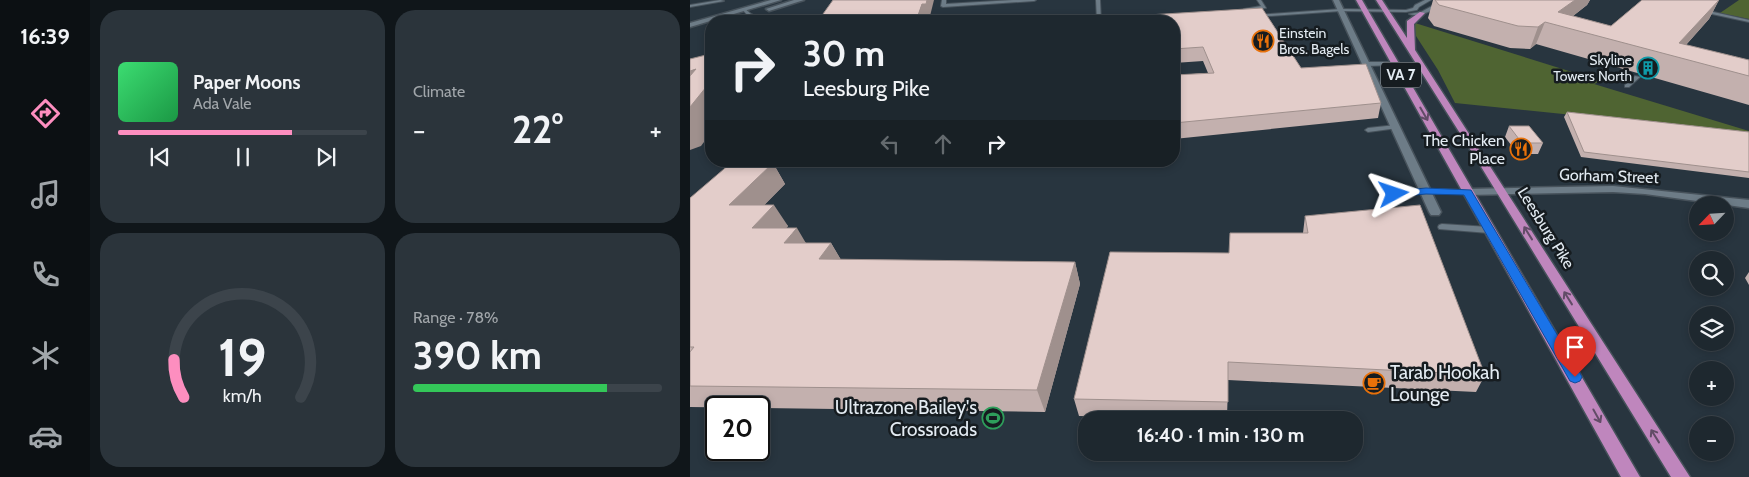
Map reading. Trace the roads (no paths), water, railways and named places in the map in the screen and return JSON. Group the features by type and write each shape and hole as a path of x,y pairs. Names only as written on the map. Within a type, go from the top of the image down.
{"main road":[{"name":"VA 7","path":"1360,0 1631,477"},
{"name":"Leesburg Pike","path":"1380,2 1681,477"},
{"path":"1413,54 1410,23 1419,9"}],"street":[{"path":"739,15 778,0"},
{"path":"733,15 801,0"},
{"path":"1336,0 1435,212"},
{"path":"690,25 705,22"},
{"path":"690,32 705,28"},
{"name":"Gorham Street","path":"1468,192 1613,189 1645,191 1749,204"}],"lane":[{"path":"944,0 943,6 1034,0"},
{"path":"1098,0 1099,15"},
{"path":"1246,9 1264,8 1259,0"},
{"path":"1380,2 1399,7 1419,9 1429,0"},
{"path":"1251,16 1341,10 1410,11 1446,0"},
{"path":"690,6 722,1"},
{"path":"1699,3 1708,5"},
{"path":"1691,8 1749,21"},
{"path":"746,12 752,15"},
{"path":"1366,64 1395,64"},
{"path":"1627,86 1638,77"},
{"path":"1368,130 1396,128"},
{"path":"1394,194 1426,191 1468,192"},
{"path":"1442,227 1489,230"}],"place":[{"name":"Einstein Bros. Bagels","path":"1263,41"},
{"name":"Skyline Towers North","path":"1648,68"},
{"name":"The Chicken Place","path":"1521,149"},
{"name":"Tarab Hookah Lounge","path":"1374,383"},
{"name":"Ultrazone Bailey's Crossroads","path":"993,418"}]}
